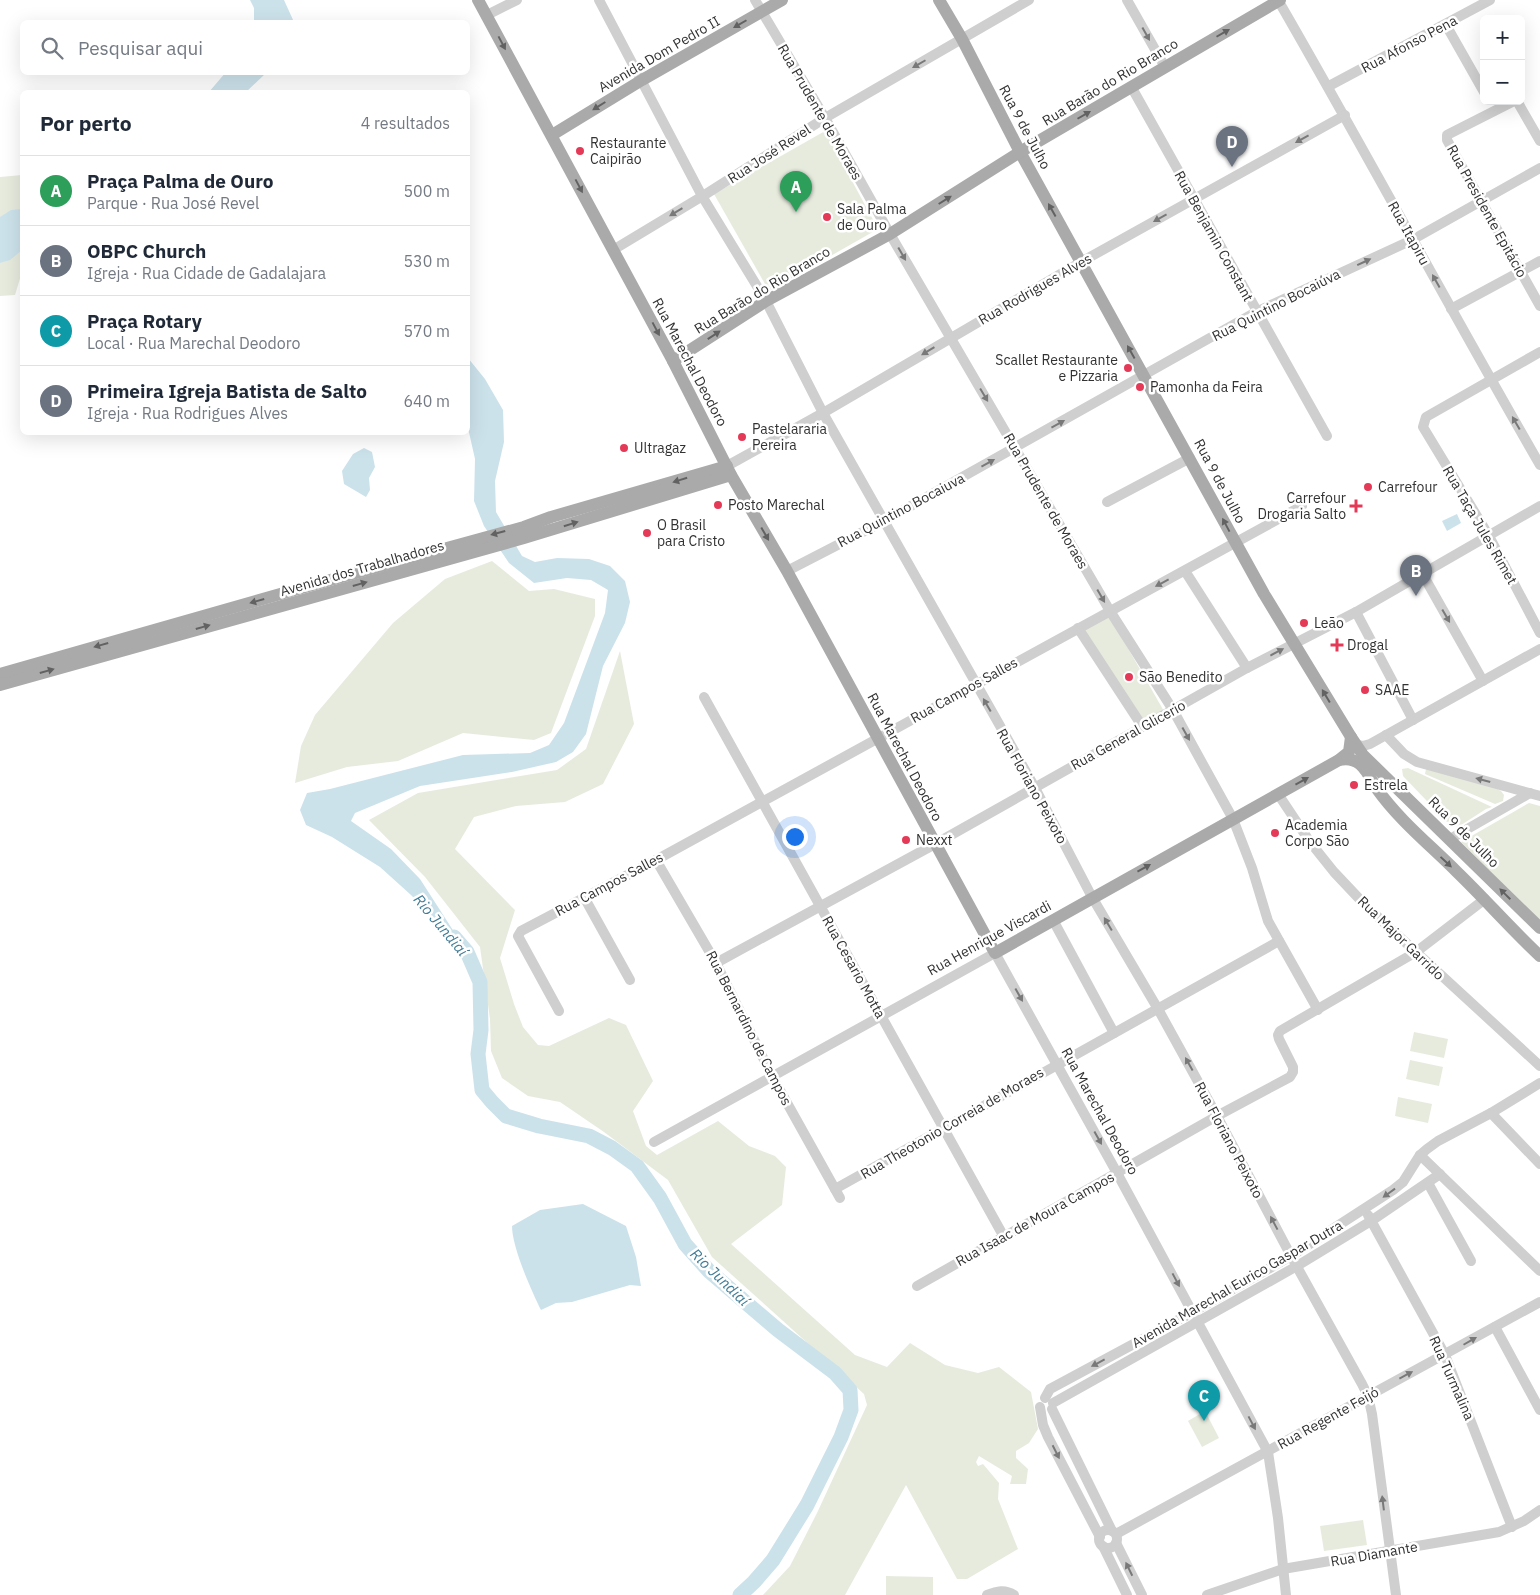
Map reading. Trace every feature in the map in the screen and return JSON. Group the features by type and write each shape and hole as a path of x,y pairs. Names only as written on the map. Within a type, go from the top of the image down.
{"main road":[{"name":"Rua Marechal Deodoro","path":"478,0 614,250 729,471 787,571 996,953"},
{"name":"Avenida Dom Pedro II","path":"552,135 642,80 782,0"},
{"name":"Rua 9 de Julho","path":"939,0 962,39 1020,152 1236,543 1294,643 1361,749 1387,801 1416,833 1485,899 1540,956"},
{"name":"Rua Barão do Rio Branco","path":"673,361 766,301 890,234 1020,152 1279,0"},
{"name":"Avenida dos Trabalhadores","path":"0,674 474,546 729,471"},
{"name":"Avenida dos Trabalhadores","path":"0,685 474,546"},
{"name":"Rua 9 de Julho","path":"1361,749 1540,928"},
{"path":"1339,760 1348,752 1361,749"},
{"path":"1339,760 1352,759 1361,749"},
{"name":"Rua Henrique Viscardi","path":"996,953 1092,897 1339,760"},
{"path":"1387,801 1403,808 1432,838 1443,842 1450,839"}],"street":[{"path":"487,15 518,0"},
{"name":"Rua Floriano Peixoto","path":"599,0 702,196 766,301 823,413 1034,786 1092,897 1158,1009 1368,1396 1396,1595"},
{"name":"Rua Prudente de Moraes","path":"755,0 1110,611 1173,710 1234,819 1252,868 1268,921 1318,1010"},
{"name":"Rua José Revel","path":"614,250 825,118 1029,0"},
{"path":"1127,0 1164,67"},
{"name":"Rua Itapiru","path":"1279,0 1491,381 1540,465"},
{"name":"Rua Afonso Pena","path":"1328,86 1490,0"},
{"path":"1446,25 1480,85"},
{"name":"Rua Benjamin Constant","path":"1132,88 1327,436"},
{"path":"1518,105 1540,141"},
{"name":"Rua Presidente Epitácio","path":"1492,106 1447,135 1447,140 1540,306"},
{"name":"Rua Rodrigues Alves","path":"729,471 823,413 1081,262 1344,115"},
{"name":"Rua Quintino Bocaiúva","path":"1015,448 1256,312 1412,240 1540,168"},
{"path":"1451,309 1540,261"},
{"path":"1491,381 1540,352"},
{"name":"Rua Taça Jules Rimet","path":"1491,381 1426,418 1423,427 1489,536 1540,632"},
{"name":"Rua Quintino Bocaiuva","path":"787,571 884,521 1015,448"},
{"path":"1107,502 1190,458"},
{"name":"Rua Campos Salles","path":"559,1010 518,936 521,931 656,860 1302,506"},
{"name":"Rua General Glicerio","path":"716,963 935,844 1034,786 1247,668 1356,612 1540,506"},
{"path":"1185,571 1247,668"},
{"path":"1422,573 1483,681"},
{"path":"1356,612 1414,720"},
{"path":"1078,628 1142,726"},
{"path":"1361,749 1540,649"},
{"name":"Rua Cesario Motta","path":"704,698 1004,1237"},
{"path":"1386,735 1404,754 1417,762 1535,795"},
{"path":"1504,786 1509,799 1505,808"},
{"name":"Rua Major Garrido","path":"1278,794 1310,842 1334,872 1367,907 1540,1066"},
{"path":"1450,839 1505,808 1535,795"},
{"name":"Rua Bernardino de Campos","path":"656,860 716,963 772,1076 838,1194"},
{"path":"584,897 630,980"},
{"path":"1318,1010 1416,952 1485,899"},
{"path":"1053,920 1114,1033"},
{"name":"Rua Theotonio Correia de Moraes","path":"838,1194 1057,1064 1279,941"},
{"name":"Rua Henrique Viscardi","path":"654,1142 996,953"},
{"name":"Rua Marechal Deodoro","path":"996,953 1268,1452 1278,1518 1286,1595"},
{"name":"Rua Isaac de Moura Campos","path":"916,1286 1217,1116 1290,1077 1293,1067 1278,1035 1284,1029 1318,1010"},
{"name":"Avenida Marechal Eurico Gaspar Dutra","path":"1440,1174 1428,1184 1371,1221 1297,1266 1195,1317 1118,1353 1050,1389 1050,1403 1123,1363 1195,1317 1291,1256 1364,1210 1403,1182 1420,1156 1438,1141 1492,1113 1540,1083"},
{"path":"1492,1113 1540,1164"},
{"path":"1420,1156 1540,1271"},
{"path":"1428,1184 1471,1261"},
{"name":"Rua Turmalina","path":"1364,1210 1445,1355 1512,1527"},
{"name":"Rua Regente Feijó","path":"1115,1536 1540,1302"},
{"path":"1494,1327 1540,1410"},
{"path":"1118,1353 1123,1363"},
{"path":"1056,1386 1043,1425 1127,1595"},
{"path":"1050,1403 1142,1595"},
{"name":"Rua Diamante","path":"1211,1594 1283,1569 1499,1532 1512,1527 1540,1510"},
{"path":"1102,1542 1105,1530 1115,1536"},
{"path":"1102,1542 1108,1548 1113,1546 1115,1536"},
{"path":"987,1595 998,1590 1009,1591 1014,1595"}],"shaded area":[{"path":"825,131 878,229 769,291 714,194"},
{"path":"20,175 20,279 15,295 0,296 0,177"},
{"path":"492,561 529,591 554,589 595,599 595,616 551,733 534,740 463,733 398,761 347,767 295,783 301,746 315,715 393,623 445,579"},
{"path":"1109,615 1165,713 1142,726 1083,629"},
{"path":"620,651 634,724 603,784 565,802 516,806 474,817 455,849 515,910 500,958 523,1027 538,1045 549,1046 609,1018 626,1025 653,1081 633,1111 646,1146 657,1155 718,1121 749,1146 775,1156 786,1167 782,1205 731,1244 855,1355 887,1367 910,1343 945,1365 978,1373 999,1367 1031,1392 1038,1429 1029,1443 1016,1451 1016,1458 1028,1469 1026,1484 1010,1484 1012,1476 979,1456 976,1462 978,1466 983,1464 999,1483 998,1499 1018,1549 967,1579 957,1579 906,1485 845,1595 763,1595 790,1566 817,1513 867,1405 864,1394 712,1257 668,1180 560,1102 528,1096 502,1078 491,1051 490,1019 480,947 425,877 369,820 418,793 557,770 586,749"},
{"path":"1408,768 1492,807 1458,827 1448,823 1403,776 1402,769"},
{"path":"1426,769 1496,788 1504,795 1503,801 1495,804 1425,774"},
{"path":"1529,803 1540,806 1540,921 1461,842"},
{"path":"1414,1032 1448,1039 1444,1058 1410,1051"},
{"path":"1410,1060 1443,1067 1439,1086 1406,1079"},
{"path":"1398,1097 1432,1104 1428,1123 1395,1116"},
{"path":"1205,1411 1219,1438 1202,1447 1188,1421"},
{"path":"1363,1520 1367,1545 1324,1551 1320,1526"},
{"path":"886,1576 933,1577 933,1595 886,1595"}],"water":[{"path":"250,0 284,0 293,20 254,20 254,8"},
{"path":"223,75 264,75 248,90 211,90"},
{"path":"20,209 20,252 10,260 0,263 0,217 11,210"},
{"path":"470,360 485,379 503,410 504,442 495,481 496,512 522,556 535,562 557,558 589,559 610,566 625,581 630,602 625,623 603,666 586,734 573,752 556,762 512,772 420,786 355,813 351,821 391,849 420,879 467,952 411,895 380,867 332,837 306,825 300,810 307,793 330,789 463,755 530,753 549,745 564,723 605,613 608,590 591,580 567,578 534,583 509,563 484,526 474,501 475,459 470,435"},
{"path":"364,448 372,452 375,467 369,478 370,490 366,497 344,484 342,471 353,454"},
{"path":"1457,514 1461,523 1447,531 1442,521"},
{"path":"583,1204 626,1226 636,1257 641,1286 630,1285 572,1302 556,1303 541,1310 519,1257 512,1226 540,1210"}],"waterway":[{"name":"Rio Jundiaí","path":"454,937 467,952 480,982 481,1030 478,1054 482,1090 492,1102 506,1116 539,1126 589,1136 612,1148 637,1166 660,1198 685,1244 709,1271 778,1330 835,1373 850,1390 851,1410 841,1437 807,1505 773,1560 740,1595"}],"place":[{"name":"Restaurante Caipirão","path":"580,151"},
{"name":"Primeira Igreja Batista de Salto","path":"1232,167"},
{"name":"Praça Palma de Ouro","path":"796,212"},
{"name":"Sala Palma de Ouro","path":"827,217"},
{"name":"Scallet Restaurante e Pizzaria","path":"1128,368"},
{"name":"Pamonha da Feira","path":"1140,387"},
{"name":"Pastelararia Pereira","path":"742,437"},
{"name":"Ultragaz","path":"624,448"},
{"name":"Carrefour","path":"1368,487"},
{"name":"Posto Marechal","path":"718,505"},
{"name":"Carrefour Drogaria Salto","path":"1356,506"},
{"name":"O Brasil para Cristo","path":"647,533"},
{"name":"OBPC Church","path":"1416,596"},
{"name":"Leão","path":"1304,623"},
{"name":"Drogal","path":"1337,645"},
{"name":"São Benedito","path":"1129,677"},
{"name":"SAAE","path":"1365,690"},
{"name":"Estrela","path":"1354,785"},
{"name":"Academia Corpo São","path":"1275,833"},
{"name":"Nexxt","path":"906,840"},
{"name":"Praça Rotary","path":"1204,1421"}]}
